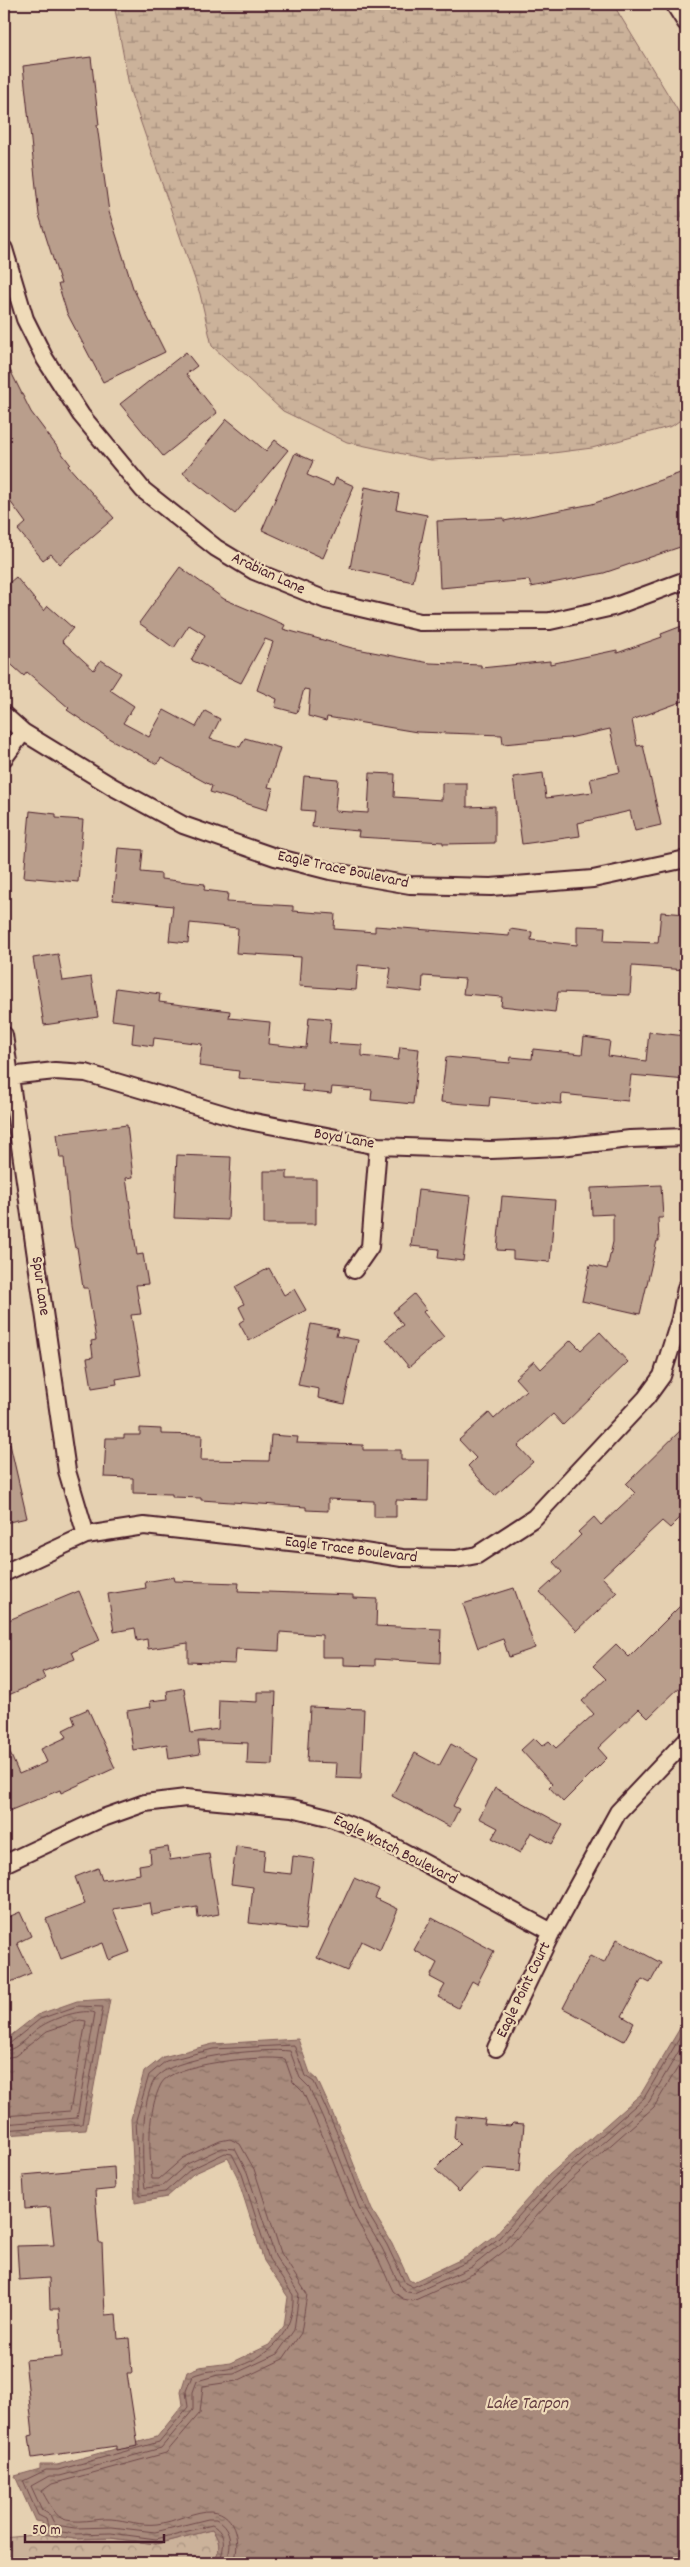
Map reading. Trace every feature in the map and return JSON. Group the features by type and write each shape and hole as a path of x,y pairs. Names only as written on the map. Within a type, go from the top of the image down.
{"street":[{"path":"674,4 686,23"},
{"name":"Arabian Lane","path":"4,250 25,319 45,359 81,415 143,490 216,548 254,570 326,600 420,622 550,621 613,607 686,580"},
{"name":"Eagle Trace Boulevard","path":"4,714 23,732 113,787 183,826 275,857 330,871 410,885 491,887 593,879 686,859"},
{"path":"4,758 23,732"},
{"name":"Spur Lane","path":"4,1035 67,1470 86,1535"},
{"name":"Boyd Lane","path":"9,1076 55,1071 86,1073 244,1120 378,1146 491,1150 560,1147 630,1138 686,1136"},
{"path":"354,1270 370,1247 378,1146"},
{"name":"Eagle Trace Boulevard","path":"4,1573 86,1535 144,1526 326,1546 402,1558 456,1559 477,1555 534,1518 646,1398 662,1376 680,1318 686,1288"},
{"path":"552,1932 618,1812 686,1740"},
{"name":"Eagle Watch Boulevard","path":"4,1864 100,1820 145,1803 186,1798 292,1808 328,1817 365,1831 552,1932"},
{"name":"Eagle Point Court","path":"496,2048 552,1932"}],"green space":[{"path":"114,4 613,4 686,124 686,416 672,426 592,448 545,454 431,460 347,442 283,411 212,346 200,294 130,91"},
{"path":"212,2530 219,2546 212,2563 4,2563 4,2538 43,2534 75,2539 111,2538 156,2544"}],"water":[{"path":"110,1999 86,2130 4,2135 4,2041 37,2015 77,2001"},
{"name":"Lake Tarpon","path":"686,2018 686,2563 212,2563 219,2546 212,2530 156,2544 111,2538 75,2539 43,2534 42,2522 35,2521 15,2476 40,2469 40,2465 57,2465 157,2437 183,2405 181,2391 187,2372 199,2367 231,2363 269,2345 284,2326 288,2297 264,2261 237,2176 228,2158 193,2174 167,2197 135,2203 131,2119 144,2072 163,2057 213,2044 298,2039 310,2073 317,2079 341,2132 372,2210 392,2243 409,2280 413,2282 466,2257 495,2235 549,2175 641,2094"}],"building":[{"path":"91,57 99,125 97,125 109,212 133,288 165,352 103,382 67,313 58,284 61,284 39,215 23,66"},
{"path":"186,352 197,366 186,374 217,413 163,456 120,404"},
{"path":"4,358 31,412 70,464 68,466 114,518 60,564 51,554 43,560 18,530 26,523 4,493"},
{"path":"227,419 266,451 275,440 288,450 235,514 183,473"},
{"path":"295,453 313,461 307,475 333,486 336,478 354,486 323,558 262,530"},
{"path":"686,471 686,545 604,573 531,587 529,580 440,588 437,521 504,518 504,521 592,504"},
{"path":"365,487 399,494 396,509 427,515 413,582 350,568"},
{"path":"180,567 224,599 285,625 283,629 352,648 430,663 481,665 481,668 550,661 550,664 617,650 617,653 662,637 661,634 682,626 686,639 686,700 632,720 637,746 643,745 661,825 635,831 630,811 578,823 580,836 522,844 513,777 543,773 546,798 593,792 590,779 620,772 610,729 569,738 503,744 502,735 417,732 327,717 326,721 308,716 310,690 304,689 297,713 275,707 277,699 257,690 273,642 265,639 241,683 191,660 205,635 189,625 174,648 139,623"},
{"path":"16,577 44,611 48,606 73,628 62,641 94,670 101,660 121,673 110,690 134,706 123,723 149,737 164,710 196,727 205,711 220,719 210,739 240,747 245,738 280,748 268,787 273,788 267,810 210,792 212,786 161,758 157,764 110,739 67,710 69,708 27,672 24,676 4,658 4,587"},
{"path":"370,773 395,774 394,797 442,800 442,783 467,783 467,807 495,806 495,843 443,844 443,842 358,837 359,831 312,827 314,811 301,810 304,776 338,779 335,811 368,813"},
{"path":"30,811 56,814 56,818 83,820 78,882 24,877"},
{"path":"118,848 143,850 141,872 161,874 161,879 205,884 204,890 228,893 227,902 293,906 293,911 335,914 334,929 375,932 375,926 509,936 510,929 532,932 531,940 577,945 577,926 605,927 604,941 658,943 661,912 686,914 686,970 632,966 630,995 558,992 555,1012 501,1006 502,997 463,994 465,979 423,976 422,992 388,988 391,968 358,965 356,990 299,986 301,957 236,953 238,928 190,923 188,943 169,941 173,906 113,900"},
{"path":"58,954 63,981 91,977 98,1017 44,1025 33,958"},
{"path":"116,988 160,994 159,1002 230,1011 229,1018 270,1022 268,1044 306,1048 309,1017 331,1019 329,1043 362,1045 362,1056 398,1060 400,1047 419,1049 413,1104 371,1100 372,1090 332,1087 331,1094 302,1091 303,1084 238,1078 239,1071 199,1066 202,1044 154,1038 153,1046 132,1043 134,1023 112,1020"},
{"path":"649,1032 686,1036 686,1080 631,1075 628,1101 562,1094 561,1104 490,1097 489,1106 441,1102 446,1057 510,1063 511,1057 532,1059 533,1049 582,1054 584,1037 610,1041 608,1056 646,1061"},
{"path":"127,1125 133,1177 126,1178 137,1255 143,1254 148,1284 136,1285 141,1314 131,1315 141,1375 116,1379 117,1384 92,1388 87,1358 93,1357 91,1341 96,1340 88,1288 83,1288 77,1247 75,1248 64,1158 60,1158 57,1134"},
{"path":"177,1155 231,1157 228,1220 174,1218"},
{"path":"264,1171 287,1171 287,1179 316,1179 316,1224 264,1224"},
{"path":"661,1185 663,1218 658,1218 659,1241 657,1241 640,1314 582,1301 590,1265 607,1269 613,1242 613,1214 592,1215 591,1188"},
{"path":"418,1190 471,1196 463,1261 438,1258 439,1249 411,1246"},
{"path":"502,1196 555,1200 550,1262 513,1259 513,1251 497,1250"},
{"path":"269,1268 284,1295 294,1289 306,1310 249,1341 239,1323 245,1319 239,1307 244,1304 235,1287"},
{"path":"414,1294 426,1309 423,1312 444,1337 409,1367 386,1339 403,1325 393,1312"},
{"path":"311,1324 338,1329 336,1336 358,1340 344,1404 318,1398 319,1389 298,1385"},
{"path":"600,1332 628,1362 563,1425 553,1414 518,1446 533,1462 495,1496 468,1466 476,1458 459,1440 489,1413 494,1419 526,1390 515,1378 534,1361 541,1369 571,1340 581,1350"},
{"path":"686,1425 686,1512 670,1528 662,1521 602,1577 617,1593 577,1631 540,1592 562,1572 553,1562 581,1535 578,1532 594,1517 601,1525 635,1493 626,1484"},
{"path":"140,1428 161,1429 161,1434 202,1435 201,1460 269,1461 271,1435 298,1437 297,1443 363,1445 363,1450 401,1450 401,1460 429,1460 428,1501 396,1500 396,1517 374,1517 374,1501 328,1499 328,1511 306,1510 306,1507 172,1497 172,1494 133,1493 133,1478 104,1477 106,1438 124,1438 124,1435 140,1435"},
{"path":"10,1444 27,1518 4,1523 4,1445"},
{"path":"174,1577 175,1581 239,1583 238,1591 353,1595 353,1598 377,1599 376,1626 441,1629 440,1663 375,1659 375,1666 344,1665 344,1657 322,1657 322,1635 280,1632 279,1651 236,1649 235,1664 188,1662 188,1643 148,1649 147,1639 137,1641 135,1628 114,1632 108,1594 146,1588 145,1582"},
{"path":"514,1588 535,1648 509,1657 503,1639 478,1648 463,1604"},
{"path":"79,1591 100,1640 72,1652 75,1659 42,1672 45,1679 4,1697 4,1622"},
{"path":"686,1600 686,1681 648,1718 639,1709 598,1748 607,1758 563,1802 549,1787 552,1784 521,1750 534,1738 542,1746 549,1741 556,1748 594,1714 582,1701 606,1679 593,1666 616,1644 629,1657"},
{"path":"184,1688 191,1733 218,1729 219,1700 257,1702 257,1692 276,1692 273,1765 247,1764 248,1743 198,1741 200,1754 169,1759 167,1744 133,1750 127,1711 151,1707 150,1701 168,1699 167,1691"},
{"path":"310,1707 364,1709 361,1779 336,1778 337,1763 307,1762"},
{"path":"88,1709 115,1768 61,1793 60,1790 4,1813 4,1739 19,1774 47,1762 41,1749 67,1737 63,1730 75,1724 72,1716"},
{"path":"451,1744 478,1759 453,1806 459,1809 450,1827 392,1796 415,1753 439,1766"},
{"path":"495,1788 563,1825 552,1844 531,1832 520,1853 492,1838 498,1828 479,1818"},
{"path":"236,1846 265,1850 263,1871 291,1874 293,1856 314,1859 305,1930 249,1923 253,1887 231,1884"},
{"path":"168,1847 170,1860 209,1854 219,1914 198,1918 197,1907 152,1915 150,1903 113,1909 130,1952 109,1960 103,1943 61,1959 46,1919 85,1904 75,1877 98,1868 102,1880 140,1874 139,1865 151,1863 150,1850"},
{"path":"354,1878 379,1889 375,1898 398,1909 380,1950 361,1941 347,1971 317,1958"},
{"path":"20,1912 31,1936 17,1943 31,1973 4,1985 4,1913 6,1918"},
{"path":"432,1918 494,1951 477,1984 472,1981 458,2008 438,1997 445,1985 430,1977 437,1963 414,1950"},
{"path":"617,1939 661,1963 650,1983 642,1979 622,2016 634,2023 624,2041 563,2008 590,1956 604,1963"},
{"path":"456,2116 485,2119 484,2124 510,2126 513,2123 524,2124 520,2171 482,2168 459,2192 435,2169 460,2144 454,2138"},
{"path":"114,2167 115,2189 95,2191 99,2243 102,2243 105,2315 116,2314 118,2339 129,2338 132,2373 127,2373 138,2446 116,2450 116,2446 32,2458 29,2436 33,2435 25,2360 62,2357 59,2309 50,2309 49,2278 19,2280 17,2246 54,2245 50,2207 25,2209 23,2175"}]}
